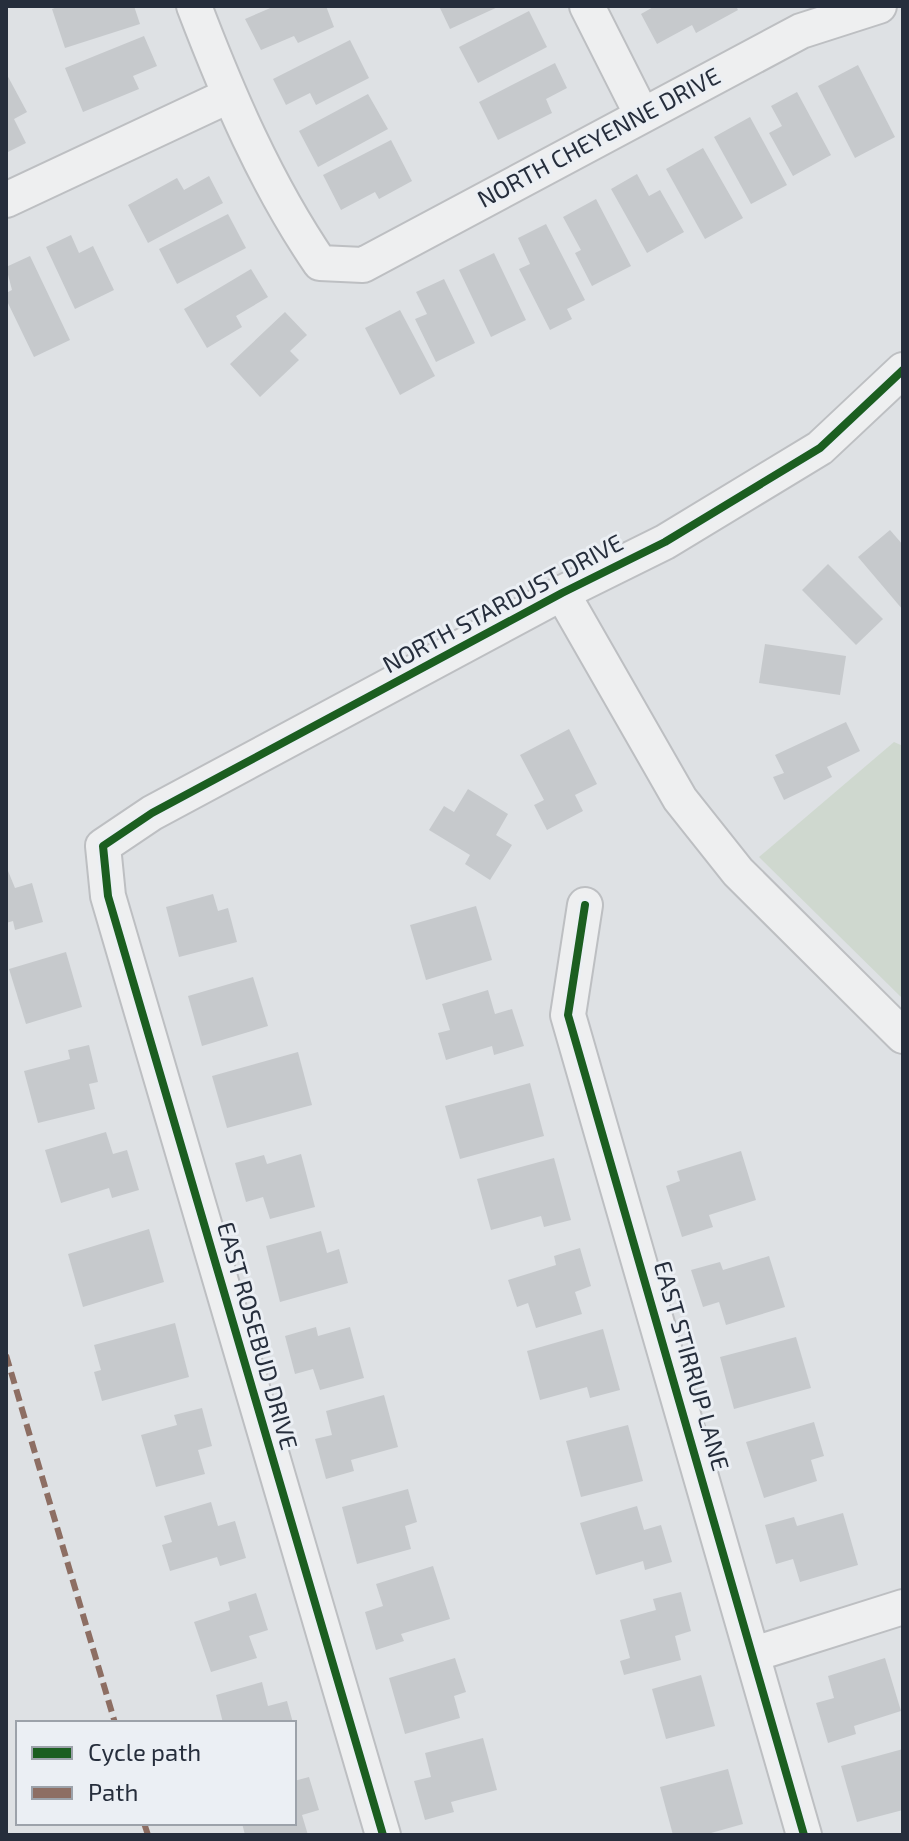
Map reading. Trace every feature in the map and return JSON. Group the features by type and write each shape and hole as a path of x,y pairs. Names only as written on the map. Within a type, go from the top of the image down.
{"street":[{"path":"6,200 228,96 194,6"},
{"path":"587,6 642,115"},
{"name":"NORTH CHEYENNE DRIVE","path":"228,96 300,234 320,263 363,265 801,31 879,6"},
{"name":"NORTH STARDUST DRIVE","path":"103,846 152,813 562,593 665,542 820,448 903,370"},
{"path":"562,593 680,799 738,872 903,1036"},
{"name":"EAST ROSEBUD DRIVE","path":"103,846 108,896 383,1835"},
{"name":"EAST STIRRUP LANE","path":"585,905 568,1015 804,1835"},
{"path":"754,1654 903,1607"}],"shaded area":[{"path":"894,742 903,746 903,999 759,857"}],"building":[{"path":"60,6 134,6 140,24 65,48 52,9"},
{"path":"275,6 326,6 334,27 298,43 294,36 261,50 245,19"},
{"path":"439,6 500,6 450,29"},
{"path":"655,6 736,6 738,10 696,33 692,25 657,44 641,14"},
{"path":"529,11 547,47 478,83 459,47"},
{"path":"144,36 157,66 133,76 139,89 83,112 65,68"},
{"path":"350,40 369,78 316,105 310,93 286,105 273,79"},
{"path":"555,63 567,88 546,99 552,113 498,140 479,102"},
{"path":"858,65 895,137 855,158 818,86"},
{"path":"6,73 27,112 14,119 26,143 6,153"},
{"path":"797,92 831,155 793,176 769,133 782,126 771,106"},
{"path":"368,94 388,129 318,167 299,131"},
{"path":"750,117 787,185 751,204 714,137"},
{"path":"391,140 412,181 379,199 375,192 341,210 323,175"},
{"path":"703,148 743,218 705,239 666,169"},
{"path":"637,174 649,196 660,190 684,232 647,253 611,189"},
{"path":"209,176 223,203 148,243 128,205 177,178 184,190"},
{"path":"596,199 631,266 592,286 575,253 581,250 563,217"},
{"path":"228,214 246,248 177,284 159,249"},
{"path":"546,224 585,300 567,309 572,319 550,330 519,269 530,264 518,238"},
{"path":"71,235 79,253 93,246 114,290 75,309 46,247"},
{"path":"494,253 526,320 491,337 459,270"},
{"path":"30,256 70,340 34,357 6,299 6,293 12,290 6,267"},
{"path":"251,269 268,297 236,316 242,327 207,348 184,309"},
{"path":"444,279 475,343 436,362 415,319 427,314 416,292"},
{"path":"400,310 435,376 400,395 365,328"},
{"path":"285,312 307,335 290,351 299,360 260,397 230,364"},
{"path":"890,530 903,545 903,610 858,557"},
{"path":"828,564 883,619 856,645 802,590"},
{"path":"765,644 846,656 840,695 759,683"},
{"path":"846,722 860,751 827,767 832,777 784,800 773,777 784,773 775,755"},
{"path":"569,729 597,784 575,795 583,811 547,830 534,805 544,800 520,755"},
{"path":"468,789 508,814 496,835 512,845 490,880 465,864 470,855 429,830 444,806 454,812"},
{"path":"6,866 15,888 32,883 43,922 15,930 13,921 6,923"},
{"path":"213,894 218,911 228,908 237,942 179,957 166,907"},
{"path":"476,906 492,960 426,980 410,925"},
{"path":"66,952 82,1007 26,1024 9,969"},
{"path":"253,977 268,1026 202,1046 188,996"},
{"path":"488,990 495,1014 512,1009 524,1046 494,1055 492,1046 446,1060 438,1033 450,1030 442,1004"},
{"path":"89,1045 98,1082 89,1084 95,1109 38,1123 24,1071 70,1059 68,1050"},
{"path":"298,1052 312,1105 227,1128 212,1076"},
{"path":"530,1083 544,1136 460,1159 445,1106"},
{"path":"106,1132 113,1154 127,1150 139,1190 112,1198 109,1188 61,1203 45,1150"},
{"path":"741,1151 756,1200 709,1215 713,1227 682,1237 666,1186 680,1181 677,1171"},
{"path":"301,1154 315,1207 270,1219 263,1197 246,1202 235,1163 264,1155 267,1164"},
{"path":"554,1158 571,1220 544,1227 541,1216 491,1230 477,1179"},
{"path":"149,1229 164,1282 83,1307 68,1254"},
{"path":"321,1231 327,1253 339,1249 348,1283 280,1302 266,1246"},
{"path":"580,1248 591,1286 575,1292 582,1314 536,1328 528,1303 517,1307 508,1280 556,1265 554,1256"},
{"path":"769,1256 785,1307 726,1325 719,1302 703,1307 691,1270 720,1262 723,1270"},
{"path":"175,1323 189,1377 102,1401 94,1372 101,1370 94,1345"},
{"path":"316,1327 318,1336 350,1327 364,1378 320,1390 313,1369 295,1374 285,1336"},
{"path":"603,1329 620,1390 590,1398 587,1387 540,1400 527,1351"},
{"path":"796,1337 811,1388 734,1409 720,1357"},
{"path":"384,1395 398,1447 351,1460 354,1471 326,1479 315,1439 332,1435 326,1411"},
{"path":"202,1408 212,1446 198,1450 205,1474 156,1487 141,1435 177,1425 174,1415"},
{"path":"814,1422 824,1456 811,1460 817,1481 764,1498 746,1442"},
{"path":"628,1425 643,1481 581,1497 566,1441"},
{"path":"408,1489 417,1522 405,1526 411,1549 357,1564 342,1507"},
{"path":"211,1502 218,1526 235,1521 246,1558 220,1566 217,1557 170,1571 162,1545 172,1542 164,1516"},
{"path":"637,1506 644,1530 661,1525 672,1562 645,1570 643,1561 596,1575 580,1523"},
{"path":"843,1513 858,1565 800,1582 793,1559 776,1564 765,1525 794,1517 797,1526"},
{"path":"433,1566 450,1619 401,1634 404,1641 376,1650 365,1612 383,1606 376,1584"},
{"path":"681,1592 691,1631 675,1636 681,1660 624,1675 620,1661 630,1658 620,1620 656,1610 653,1599"},
{"path":"256,1593 268,1630 249,1636 257,1658 211,1672 194,1622 230,1610 228,1602"},
{"path":"455,1658 466,1692 454,1696 460,1718 405,1734 389,1678"},
{"path":"885,1658 901,1711 854,1726 856,1734 828,1743 816,1703 834,1698 828,1676"},
{"path":"701,1675 715,1726 666,1739 652,1689"},
{"path":"262,1682 268,1706 287,1701 292,1721 222,1721 216,1695"},
{"path":"483,1738 497,1790 451,1802 454,1812 425,1820 414,1781 431,1777 425,1753"},
{"path":"903,1749 903,1810 857,1822 841,1766"},
{"path":"728,1769 743,1824 704,1835 673,1835 660,1787"},
{"path":"309,1777 319,1810 302,1815 308,1835 245,1835 242,1825 296,1825 296,1780"}],"marked path":[{"path":"6,1355 114,1721"},
{"path":"145,1825 148,1835"}],"cycle path":[{"path":"383,1835 108,896 103,846 152,813 562,593 665,542 820,448 903,370"},
{"path":"585,905 568,1015 804,1835"}]}
